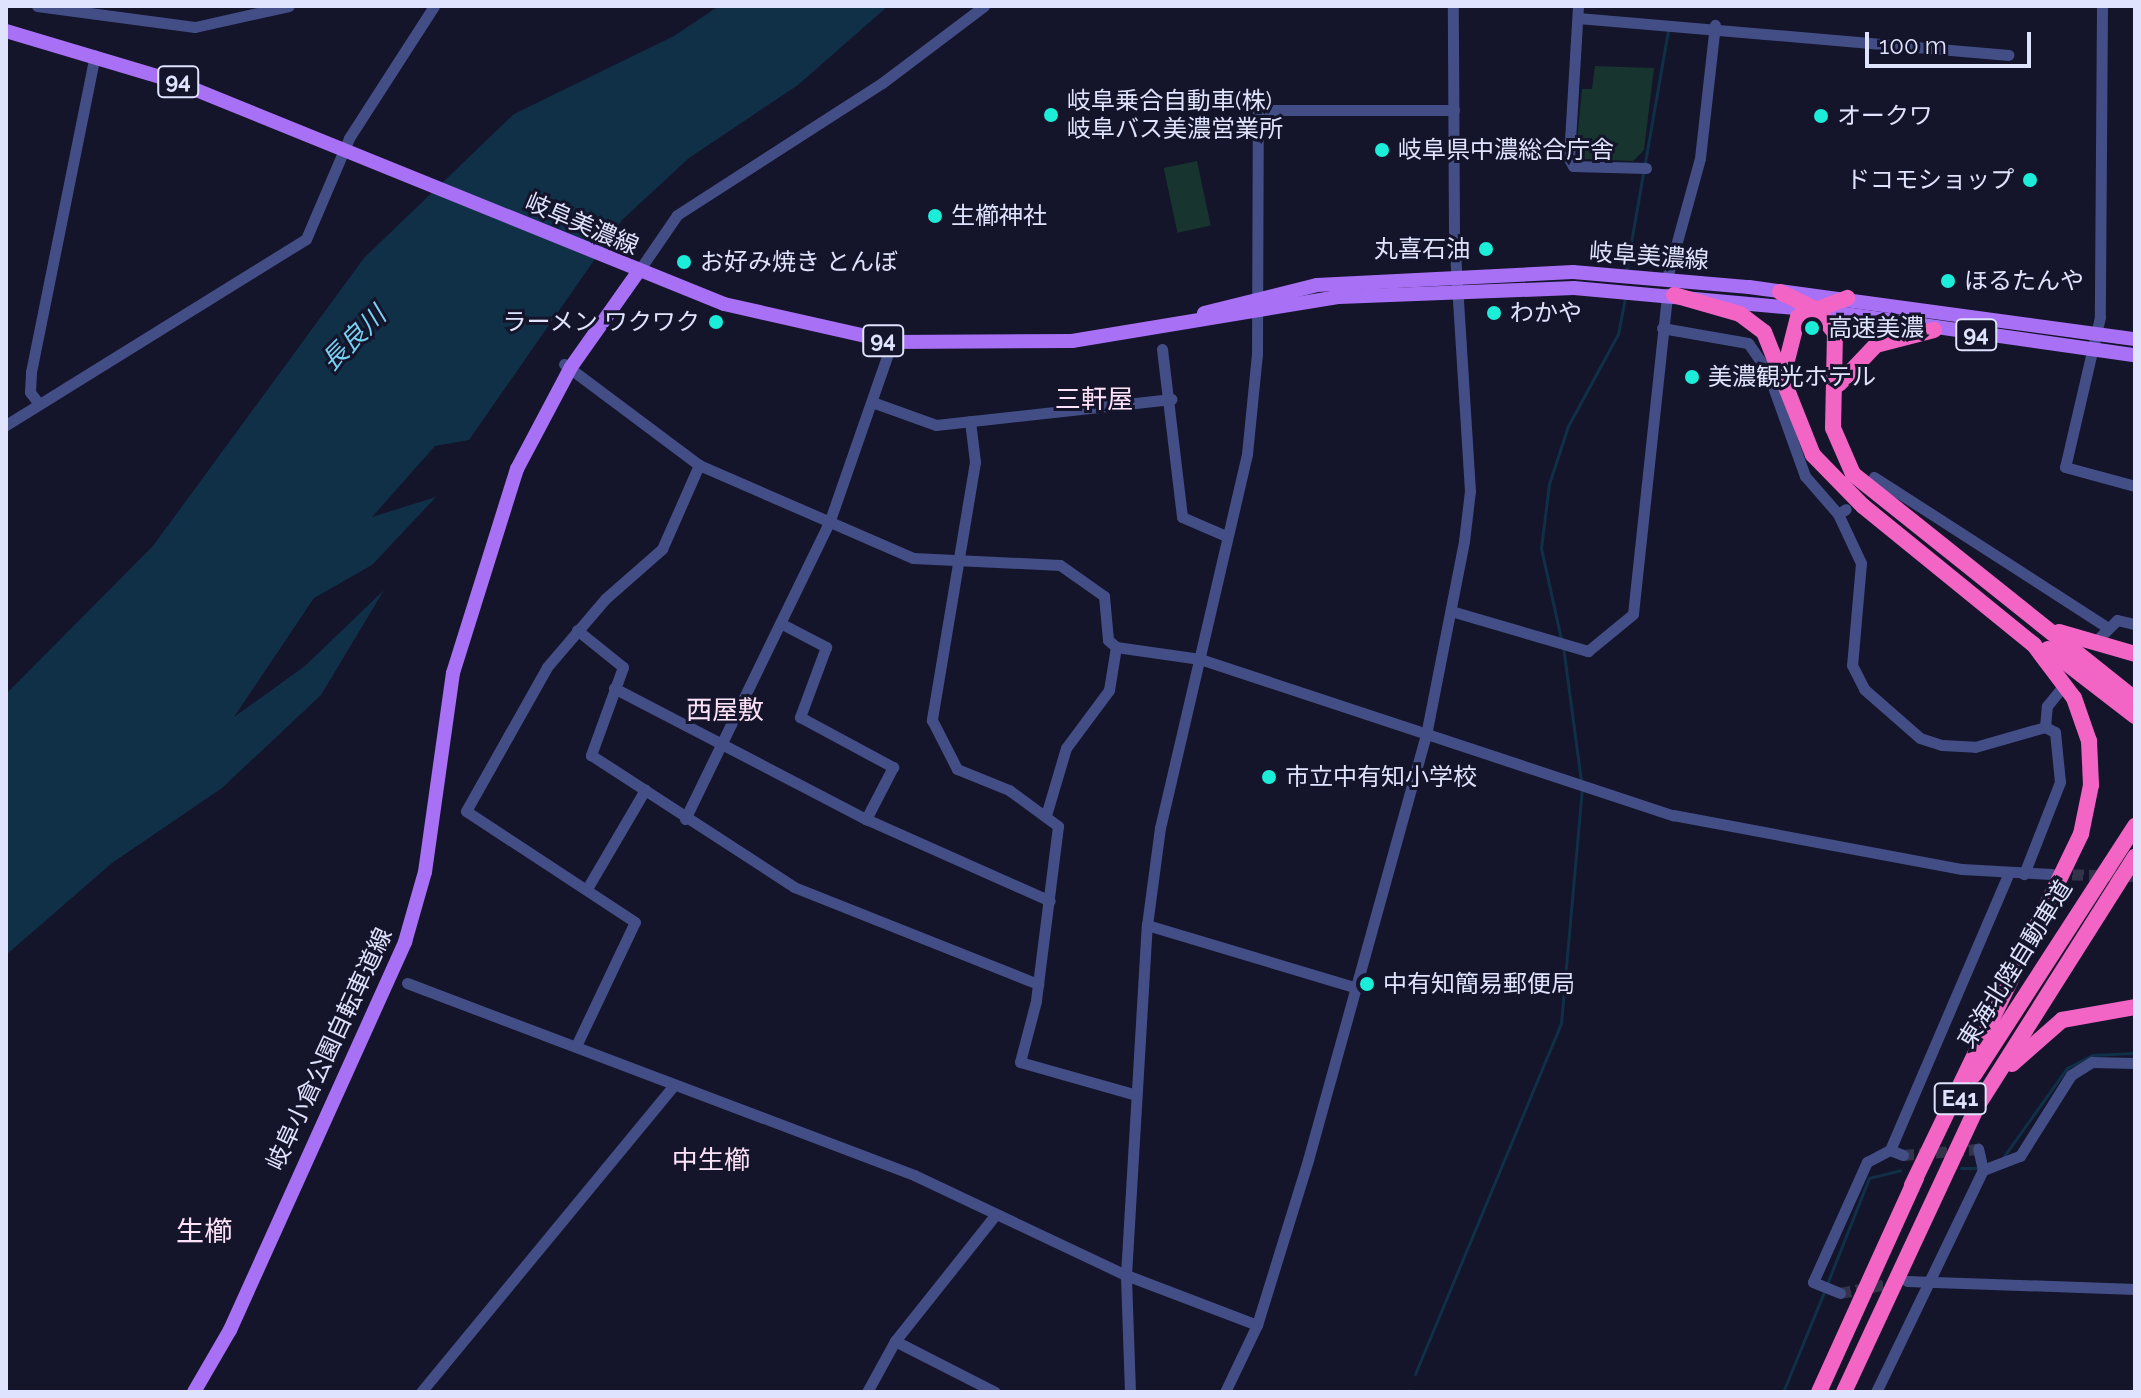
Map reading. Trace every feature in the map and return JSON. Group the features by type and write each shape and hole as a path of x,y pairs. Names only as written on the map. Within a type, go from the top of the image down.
{"highway":[{"path":"1780,292 1817,310 1835,333 1832,400 1837,443 1853,474 2135,716"},
{"path":"1671,295 1754,322 1784,385 1801,436 1828,472 2004,606 2135,699"},
{"path":"1784,385 1790,329 1798,317 1847,298"},
{"path":"1832,400 1861,356 1892,337 1934,330"},
{"path":"2004,606 2084,644 2135,654"},
{"path":"1912,1185 2069,861 2091,785 2089,741 2074,698 2049,661 2004,606"},
{"name":"東海北陸自動車道","path":"1819,1392 1912,1185 2044,958 2135,826"},
{"name":"東海北陸自動車道","path":"1844,1392 1900,1279 1978,1105 2135,857"},
{"path":"1900,1279 2024,1048 2082,1012 2135,1007"}],"main road":[{"name":"岐阜美濃線","path":"6,31 95,55 365,155 638,272 814,329 892,342 1072,341 1162,327 1258,304 1457,280 1626,275 1847,298 2135,339"},
{"name":"岐阜小倉公園自転車道線","path":"194,1392 230,1330 405,942 425,872 436,771 468,621 517,469 567,366 638,272"},
{"name":"岐阜美濃線","path":"1457,280 1625,291 1817,310 1934,330 2135,355"}],"street":[{"path":"37,6 195,27 289,6"},
{"path":"6,425 292,250 314,224 344,148 434,6"},
{"path":"638,272 677,215 882,83 984,6"},
{"path":"1225,1392 1257,1325 1426,735 1451,611 1470,491 1457,280 1453,6"},
{"path":"2102,6 2098,334 2065,467 2135,486"},
{"path":"1646,168 1573,166 1569,159 1578,12 2008,55"},
{"path":"1667,278 1700,158 1715,25"},
{"path":"39,404 30,392 31,372 95,55"},
{"path":"1130,1392 1126,1275 1133,1094 1147,925 1160,828 1247,454 1258,304 1258,110 1454,110"},
{"path":"1451,611 1554,642 1595,649 1637,606 1662,328 1671,295"},
{"path":"1662,328 1734,337 1760,355 1788,441 1842,512 1861,563 1852,665 1864,689 1920,738 1942,745 1995,744 2045,727"},
{"path":"685,819 725,749 829,523 892,342"},
{"path":"1162,349 1172,399 1182,517 1226,536"},
{"path":"567,366 699,465 913,558 955,564 1060,565 1104,596 1108,640 1116,647 1200,659 1589,790 1756,832 2009,873 2052,874"},
{"path":"872,402 936,425 1172,399"},
{"path":"970,421 975,462 955,564 932,720 957,769 1047,812 1058,826 1038,984 1020,1062 1133,1094"},
{"path":"576,1046 635,922 588,887 466,811 547,667 577,630 648,569 699,465"},
{"path":"1874,477 2103,632 2117,620 2135,624"},
{"path":"782,624 826,647 800,717 893,767 866,819"},
{"path":"577,630 623,667 591,755 685,819 794,887 1038,984"},
{"path":"1047,812 1066,748 1109,690 1116,647"},
{"path":"614,688 725,749 866,819 1050,901"},
{"path":"2024,874 2060,782 2060,745 2045,727 2047,706 2061,689"},
{"path":"588,887 645,790"},
{"path":"1836,1291 1813,1282 1867,1162 1890,1150 2009,873"},
{"path":"1147,925 1354,987"},
{"path":"407,983 673,1086 808,1133 996,1214 1126,1275 1257,1325"},
{"path":"1876,1392 1982,1162 2020,1156 2071,1075 2092,1062 2135,1063"},
{"path":"421,1392 673,1086"},
{"path":"1890,1150 1903,1155"},
{"path":"867,1392 895,1341 996,1214"},
{"path":"1900,1279 2135,1289"},
{"path":"895,1341 995,1392"}],"green space":[{"path":"1595,66 1654,68 1644,150 1633,161 1583,159 1576,151 1582,89 1592,89"},
{"path":"1197,161 1211,226 1177,233 1164,168"}],"water":[{"name":"長良川","path":"719,6 888,6 798,85 689,158 622,220 469,440 435,446 372,517 436,497 372,565 314,598 234,717 305,666 384,590 321,695 222,788 112,863 6,955 6,694 153,546 364,258 514,114 674,36"}],"waterway":[{"path":"1626,271 1668,31"},
{"path":"1561,639 1541,548 1549,484 1568,426 1618,334 1625,298"},
{"path":"1563,646 1581,781"},
{"path":"1415,1374 1561,1023 1582,789"},
{"path":"2004,1156 2067,1068 2092,1055 2135,1053"},
{"path":"1961,1168 1977,1168"},
{"path":"1827,1284 1869,1178 1900,1170"},
{"path":"1783,1392 1824,1292"}],"tunnel":[{"path":"2056,874 2135,876"},
{"path":"1903,1155 1978,1149"},
{"path":"1840,1293 1899,1282"}],"place":[{"name":"岐阜乗合自動車(株) 岐阜バス美濃営業所","path":"1051,115"},
{"name":"オークワ","path":"1821,116"},
{"name":"岐阜県中濃総合庁舎","path":"1382,150"},
{"name":"ドコモショップ","path":"2030,180"},
{"name":"生櫛神社","path":"935,216"},
{"name":"丸喜石油","path":"1486,249"},
{"name":"お好み焼き とんぼ","path":"684,262"},
{"name":"ほるたんや","path":"1948,281"},
{"name":"わかや","path":"1494,313"},
{"name":"ラーメン ワクワク","path":"716,322"},
{"name":"高速美濃","path":"1812,328"},
{"name":"美濃観光ホテル","path":"1692,377"},
{"name":"市立中有知小学校","path":"1269,777"},
{"name":"中有知簡易郵便局","path":"1367,984"}],"district":[{"name":"三軒屋","path":"1094,400"},
{"name":"西屋敷","path":"725,711"},
{"name":"中生櫛","path":"711,1161"},
{"name":"生櫛","path":"204,1232"}]}
